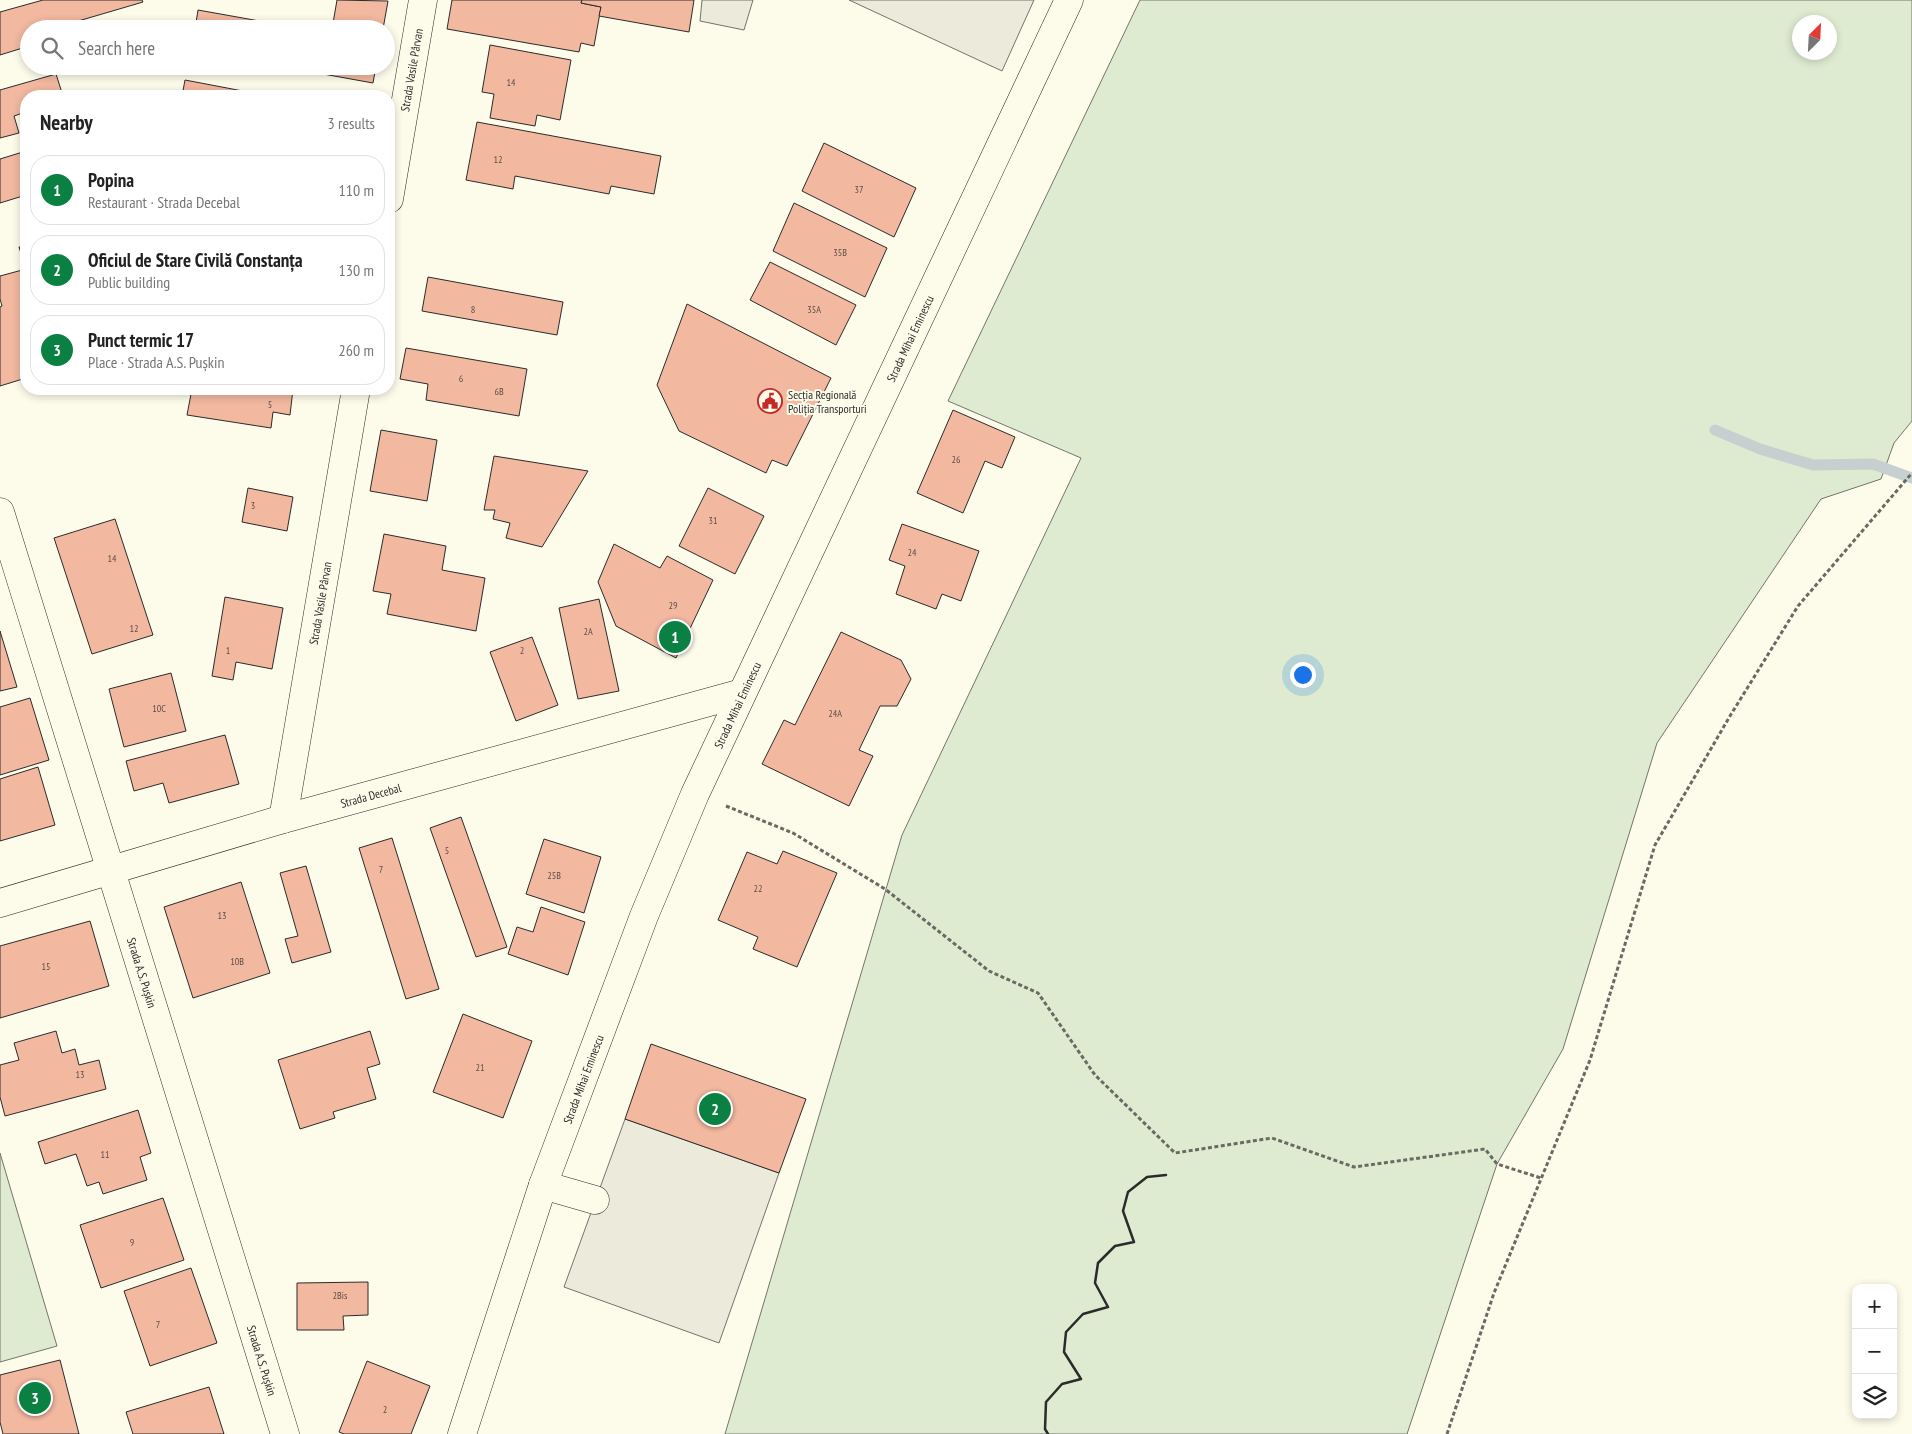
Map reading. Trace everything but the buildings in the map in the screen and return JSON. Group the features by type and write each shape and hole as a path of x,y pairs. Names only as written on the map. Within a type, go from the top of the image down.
{"street":[{"name":"Strada Vasile Pârvan","path":"395,164 423,0"},
{"name":"Strada Mihai Eminescu","path":"462,1434 543,1185 644,916 695,794 1069,0"},
{"name":"Strada Vasile Pârvan","path":"283,819 355,395"},
{"name":"Strada A.S. Pușkin","path":"0,512 285,1434"},
{"name":"Strada Decebal","path":"0,903 283,819 742,693"},
{"path":"543,1185 595,1200"}],"path":[{"path":"1447,1434 1494,1293 1590,1060 1655,845 1730,716 1798,606 1912,473"},
{"path":"695,794 793,833 885,889 989,971 1038,993 1095,1075 1174,1153 1272,1138 1354,1167 1485,1149 1497,1164 1542,1178"}],"green space":[{"path":"1140,0 1912,0 1912,421 1894,443 1881,479 1821,499 1657,743 1563,1049 1497,1164 1407,1434 725,1434 902,835 1081,458 948,401"},
{"path":"0,1153 57,1346 0,1362"}],"shaded area":[{"path":"702,0 753,0 744,30 700,21"},
{"path":"849,0 1034,0 1002,71"},
{"path":"625,1119 779,1173 719,1343 564,1287"}],"waterway":[{"path":"1715,430 1760,449 1813,465 1873,464 1912,478"}],"wall":[{"path":"1048,1434 1045,1429 1046,1402 1062,1384 1081,1379 1064,1352 1066,1332 1083,1314 1108,1307 1095,1283 1098,1263 1115,1246 1134,1242 1123,1211 1128,1192 1147,1177 1166,1175"}],"place":[{"name":"Secția Regională Poliția Transporturi","path":"770,401"},
{"name":"Popina","path":"675,637"},
{"name":"Oficiul de Stare Civilă Constanța","path":"715,1109"},
{"name":"Punct termic 17","path":"35,1398"}]}
